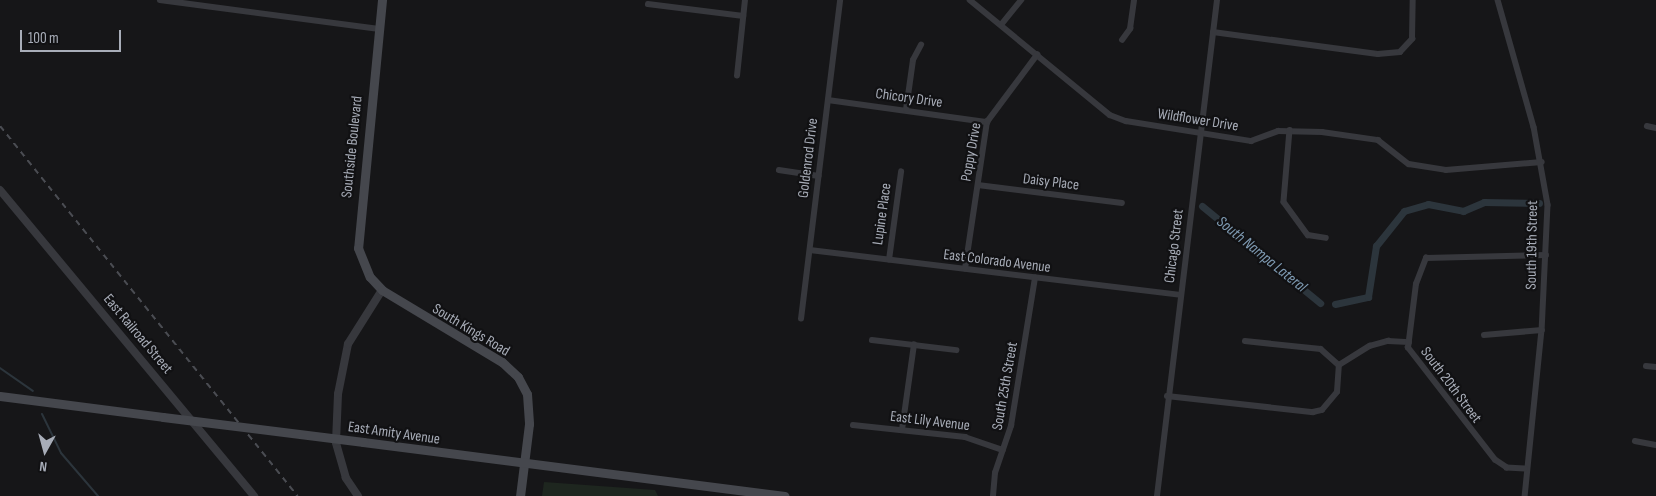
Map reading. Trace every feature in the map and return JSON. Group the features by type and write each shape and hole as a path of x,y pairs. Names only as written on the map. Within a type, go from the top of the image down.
{"main road":[{"name":"Southside Boulevard","path":"382,0 356,230 362,261 382,290"},
{"name":"South Kings Road","path":"382,290 502,362 518,378 529,410 520,496"},
{"name":"East Amity Avenue","path":"0,396 524,463 744,494 785,496"}],"street":[{"path":"160,0 379,29"},
{"path":"737,76 745,0"},
{"name":"Goldenrod Drive","path":"801,319 840,0"},
{"name":"Wildflower Drive","path":"970,0 1110,115 1201,134 1251,141 1290,130 1378,140 1410,164 1446,170 1542,162"},
{"path":"1001,25 1021,0"},
{"path":"1122,40 1130,29 1134,0"},
{"name":"Chicago Street","path":"1157,496 1167,396 1217,0"},
{"path":"1213,32 1378,54 1400,52 1412,40 1413,0"},
{"name":"South 19th Street","path":"1498,0 1542,162 1548,205 1542,330 1525,469 1525,496"},
{"path":"648,4 743,16"},
{"path":"906,110 913,60 921,44"},
{"name":"Poppy Drive","path":"965,269 987,122 1037,55"},
{"name":"Chicory Drive","path":"828,100 987,122"},
{"path":"1647,126 1656,128"},
{"path":"1290,130 1284,202 1308,235 1326,238"},
{"path":"779,170 819,176"},
{"name":"Lupine Place","path":"889,260 900,172"},
{"name":"Daisy Place","path":"978,185 1122,202"},
{"name":"East Railroad Street","path":"0,190 254,496"},
{"name":"East Colorado Avenue","path":"810,250 1180,295"},
{"name":"South 20th Street","path":"1525,469 1507,468 1494,460 1408,348 1408,342 1416,284 1426,258 1546,255"},
{"name":"South 25th Street","path":"993,496 1003,450 1011,426 1035,278"},
{"path":"358,496 346,478 336,442 338,394 348,344 382,290"},
{"path":"1484,335 1542,330"},
{"path":"872,340 956,350"},
{"path":"1245,340 1321,349 1339,365"},
{"path":"1339,365 1370,346 1388,341 1408,342"},
{"path":"902,430 914,345"},
{"path":"1167,396 1313,412 1322,410 1337,392 1339,365"},
{"path":"1646,366 1656,367"},
{"name":"East Lily Avenue","path":"853,425 965,437 1003,450"},
{"path":"1636,441 1656,445"}],"shaded area":[{"path":"544,482 655,490 658,496 542,496"}],"waterway":[{"name":"South Nampa Lateral","path":"1335,304 1368,297 1376,246 1404,211 1428,204 1463,211 1484,202 1539,203"},
{"name":"South Nampa Lateral","path":"1202,206 1320,303"},
{"path":"0,368 33,391"},
{"path":"42,414 61,453 98,496"}],"railway":[{"path":"0,126 298,496"}]}
